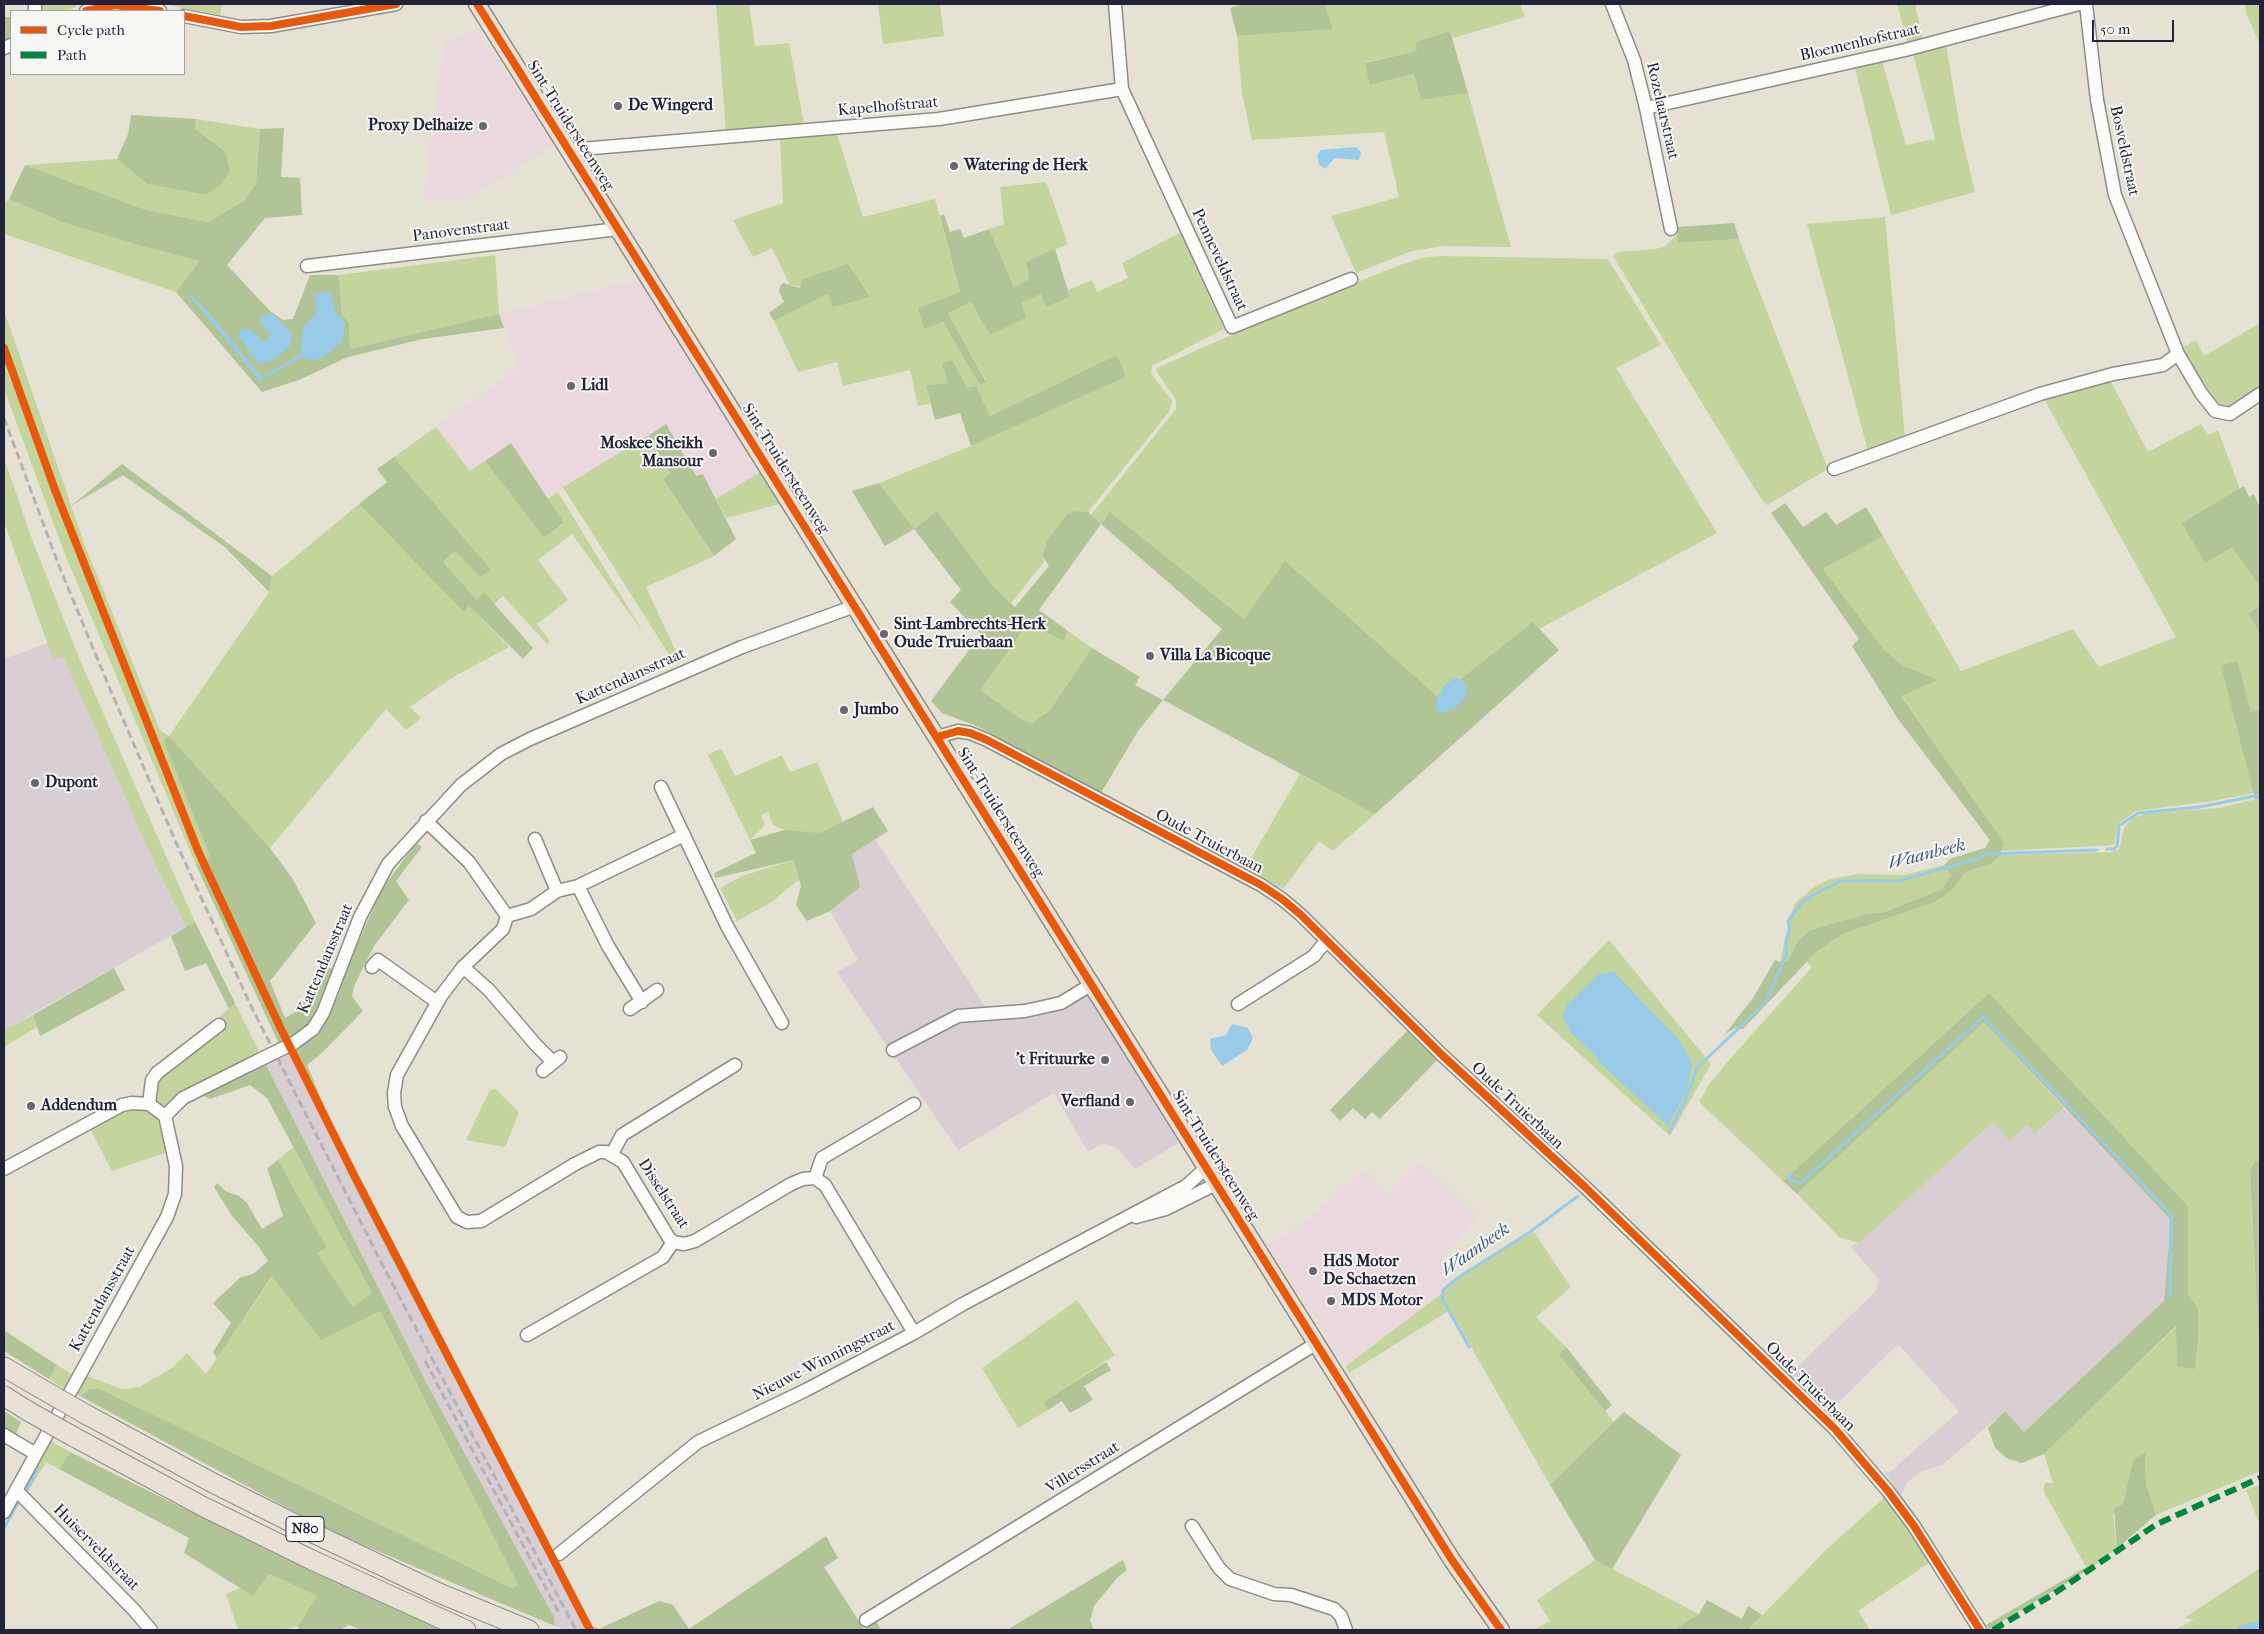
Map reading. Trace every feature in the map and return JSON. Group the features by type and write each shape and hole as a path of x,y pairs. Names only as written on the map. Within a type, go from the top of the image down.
{"highway":[{"name":"N80","path":"4,1367 87,1416 213,1483 439,1593 529,1630"},
{"name":"N80","path":"4,1396 74,1437 202,1506 304,1556 466,1630"}],"main road":[{"name":"Sint-Truidersteenweg","path":"477,4 1452,1560 1500,1630"},
{"name":"Sint-Truidersteenweg","path":"1452,1560 1489,1630"}],"street":[{"path":"185,16 242,27 271,26 396,4"},
{"path":"1116,4 1122,90"},
{"name":"Rozelaarstraat","path":"1612,4 1624,31 1646,108 1670,229"},
{"name":"Bloemenhofstraat","path":"1646,108 1905,50 2079,4"},
{"name":"Bosveldstraat","path":"2086,4 2097,100 2115,195 2178,354 2201,393 2215,411 2230,414 2260,394"},
{"path":"91,10 115,5 152,10"},
{"name":"Kapelhofstraat","path":"570,150 939,120 1122,90"},
{"name":"Penneveldstraat","path":"1122,90 1232,327 1351,279"},
{"name":"Panovenstraat","path":"307,266 618,229"},
{"path":"1834,469 2040,394 2112,374 2163,365 2178,354"},
{"name":"Kattendansstraat","path":"4,1512 168,1217 175,1194 176,1166 165,1116 183,1098 294,1043 313,1028 323,1013 360,917 388,864 426,821 474,775 501,754 530,739 742,647 855,606"},
{"name":"Oude Truierbaan","path":"937,737 958,731 970,733 1083,790 1276,895 1301,915 1442,1055 1589,1191 1835,1429 1888,1491 1914,1526 1980,1630"},
{"path":"661,787 727,926 782,1023"},
{"path":"426,821 469,862 507,916 503,929 463,967 437,1002 397,1075 394,1093 395,1107 402,1126 457,1216 467,1222 480,1221 575,1164 599,1152 612,1154 622,1135 734,1066"},
{"path":"507,916 532,910 557,891 578,886 684,834"},
{"path":"535,838 557,891"},
{"path":"578,886 608,946 642,1002"},
{"path":"1238,1004 1314,956 1328,942"},
{"path":"372,967 378,960 437,1002"},
{"path":"463,967 489,990 536,1045 557,1059 543,1071"},
{"path":"892,1050 958,1016 1025,1011 1061,1003 1092,984"},
{"path":"630,1009 656,990"},
{"path":"149,1104 152,1080 157,1073 218,1025"},
{"path":"4,1170 122,1106 132,1103 149,1104 165,1116"},
{"path":"914,1104 822,1158 815,1178 825,1186 914,1333"},
{"name":"Disselstraat","path":"612,1154 623,1162 673,1242 690,1244 791,1184 803,1179 815,1178"},
{"name":"Nieuwe-Winningstraat","path":"559,1554 698,1442 806,1390 914,1333 963,1304 1121,1221 1141,1208 1186,1186 1206,1168"},
{"name":"Nieuwe-Winningstraat","path":"1121,1221 1166,1209 1216,1184"},
{"path":"527,1335 663,1257 673,1242"},
{"name":"Villersstraat","path":"866,1620 1317,1344"},
{"path":"4,1436 36,1454"},
{"name":"Huiserveldstraat","path":"16,1490 134,1610 151,1630"},
{"path":"1192,1526 1219,1568 1230,1578 1274,1594 1291,1595 1334,1609 1341,1616 1346,1630"}],"shaded area":[{"path":"480,29 487,46 532,108 555,145 468,199 423,201 444,42"},
{"path":"640,279 760,472 716,499 703,474 696,476 665,424 548,499 511,444 470,471 436,427 519,367 499,314"},
{"path":"48,643 53,659 63,655 155,865 186,927 4,1030 4,659"},
{"path":"875,839 986,1008 1054,1001 1070,995 1081,983 1179,1143 1135,1169 1118,1149 1103,1143 1088,1152 1054,1093 958,1150 837,972 858,960 830,911 859,888 852,854"},
{"path":"289,1051 358,1194 587,1630 566,1630 555,1626 554,1617 427,1384 265,1063"},
{"path":"2064,1108 2115,1159 2171,1220 2164,1301 2024,1432 2005,1411 1942,1465 1920,1472 1906,1484 1901,1496 1884,1471 1890,1472 1959,1411 1898,1344 1830,1411 1791,1373 1876,1291 1879,1280 1850,1246 1859,1243 1993,1122 2027,1124 2036,1134"},
{"path":"1420,1161 1478,1216 1442,1259 1459,1278 1346,1366 1267,1246 1298,1227 1366,1169 1388,1194"}],"green space":[{"path":"40,4 75,4 76,7 68,10 41,10"},
{"path":"164,4 222,4 220,15"},
{"path":"716,4 749,4 755,46 789,43 804,124 726,131"},
{"path":"878,4 940,4 944,36 883,44"},
{"path":"1242,4 1324,4 1333,29 1237,36 1230,8"},
{"path":"1324,4 1520,4 1525,17 1453,38 1450,31 1415,42 1418,51 1366,62 1371,85 1414,74 1421,100 1468,93 1511,247 1443,246 1412,251 1356,273 1331,216 1399,197 1384,132 1252,140 1242,94 1237,36 1332,29"},
{"path":"1897,4 1915,4 1923,39 1907,43"},
{"path":"2244,4 2260,4 2259,43 2247,15"},
{"path":"4,17 10,17 10,38 4,41"},
{"path":"1450,31 1468,93 1421,100 1414,74 1370,85 1365,63 1417,51 1415,42"},
{"path":"1946,45 1961,133 1975,192 1891,215 1855,68 1882,61 1906,145 1935,139 1913,53"},
{"path":"131,115 196,119 195,129 225,151 230,171 221,184 206,195 147,184 117,159 128,134"},
{"path":"196,119 260,129 256,183 244,201 208,222 146,210 25,165 117,159 147,184 206,195 225,151 195,129"},
{"path":"284,128 281,177 300,178 302,215 265,218 227,265 270,311 283,320 293,319 310,275 339,275 342,315 349,323 350,349 499,314 504,328 423,339 348,357 299,380 262,392 176,292 200,261 134,244 62,222 9,199 25,165 146,210 208,222 244,201 256,183 260,129"},
{"path":"837,134 863,217 935,199 960,292 919,308 943,322 980,384 986,381 948,313 971,302 991,335 1027,316 1021,303 1041,294 1046,307 1070,297 1068,290 1092,280 1097,292 1128,278 1122,263 1181,232 1224,329 1152,366 1151,373 1172,401 1169,412 1088,512 1073,511 1067,514 1048,539 1042,556 1044,562 1011,603 993,586 937,511 914,529 879,483 971,446 1126,377 1117,355 990,416 976,386 967,389 948,383 926,385 930,404 918,406 910,370 843,386 837,362 798,372 774,321 828,294 869,297 790,285 772,248 753,257 733,220 783,203 780,136"},
{"path":"1046,182 1068,244 1026,262 1029,279 1014,287 989,229 1004,224 1000,187"},
{"path":"9,199 62,222 134,244 201,261 176,292 4,234 4,203"},
{"path":"944,214 950,232 960,229 964,238 989,229 1014,287 1029,279 1026,262 1055,249 1070,297 1046,307 1041,294 1021,303 1027,317 990,335 971,302 948,313 986,382 980,385 943,322 924,329 918,308 960,292 940,216"},
{"path":"1885,217 1905,438 1868,451 1807,224"},
{"path":"1734,223 1739,239 1678,243 1677,227"},
{"path":"1678,234 1679,243 1739,239 1828,469 1767,505 1761,499 1613,256 1618,252 1656,249 1665,246"},
{"path":"495,255 499,314 350,349 349,323 342,315 339,275"},
{"path":"1438,256 1608,259 1661,345 1616,368 1717,533 1539,629 1533,623 1438,697 1285,562 1244,619 1111,513 1101,524 1091,515 1176,409 1176,400 1156,371 1157,368 1276,315 1400,265 1422,258"},
{"path":"848,264 870,297 833,307 828,294 774,321 769,313 784,302 779,291 783,283 800,288 803,279"},
{"path":"4,310 84,543 160,730 169,736 163,740 210,857 196,865 64,552 4,389"},
{"path":"2260,323 2260,388 2229,409 2218,407 2197,379 2182,348 2196,340 2204,356"},
{"path":"1117,355 1126,377 971,446 960,413 935,420 926,385 948,383 942,364 952,360 967,388 976,386 990,416"},
{"path":"2110,380 2148,452 2201,424 2208,435 2218,430 2240,489 2182,523 2232,547 2260,584 2260,605 2248,614 2260,633 2260,710 2251,713 2238,661 2222,665 2254,793 2213,801 2136,811 2118,824 2114,845 2001,851 2003,843 1901,695 1938,680 1902,665 1884,650 1823,569 1883,536 1961,671 2073,629 2099,667 2176,637 2043,397"},
{"path":"666,424 696,476 703,474 736,539 714,556 663,479 670,474 649,435"},
{"path":"436,427 470,471 485,461 544,538 564,524 548,499 558,492 645,635 572,534 538,560 568,600 537,624 550,641 547,644 503,596 494,604 484,593 477,600 443,562 455,551 480,577 490,570 394,457"},
{"path":"649,435 670,475 663,479 714,556 646,587 681,662 675,664 563,487"},
{"path":"511,443 564,523 544,538 485,461"},
{"path":"394,457 491,570 480,577 455,551 443,562 477,600 484,592 533,648 523,659 469,606 464,612 359,504 387,482 377,469"},
{"path":"4,458 33,542 80,660 195,922 186,927 155,865 63,656 53,659 4,522"},
{"path":"122,464 272,576 269,592 226,548 123,475 71,506"},
{"path":"760,472 780,504 726,518 716,499"},
{"path":"879,483 914,529 885,546 852,491"},
{"path":"2244,486 2249,497 2254,494 2260,508 2259,585 2232,547 2205,563 2182,523"},
{"path":"1785,503 1803,527 1826,512 1836,525 1866,507 1883,536 1823,569 1884,650 1902,665 1938,680 1901,696 2004,843 2000,855 1991,864 1966,872 1952,890 1935,902 1844,933 1816,952 1743,1029 1735,1028 1725,1034 1753,998 1775,960 1780,962 1788,961 1797,942 1810,930 1867,914 1885,912 1942,889 1951,875 1944,865 1950,859 1985,848 1990,840 1898,719 1852,646 1859,639 1771,513"},
{"path":"359,504 464,611 469,606 509,647 455,676 410,707 421,718 406,730 386,709 270,848 169,736 269,592 272,576"},
{"path":"937,511 993,586 1015,607 1049,566 1042,556 1048,539 1067,514 1073,511 1088,512 1101,524 1039,610 1068,631 1063,641 1028,624 980,690 1021,719 1032,723 1050,710 1092,648 1140,677 1135,685 1163,700 1138,731 1101,793 979,727 942,713 931,701 981,634 950,602 961,590 914,529"},
{"path":"1110,512 1244,619 1285,561 1438,697 1533,622 1559,650 1375,814 1163,700 1222,629 1101,524"},
{"path":"2260,605 2260,633 2248,614"},
{"path":"1028,624 1063,641 1068,631 1092,648 1050,710 1032,723 1021,719 980,690"},
{"path":"2238,661 2251,712 2260,710 2260,798 2255,799 2221,665"},
{"path":"169,736 270,848 292,878 316,923 270,981 285,1018 300,1009 322,965 334,969 312,1019 302,1030 279,1044 196,865 210,857 163,740"},
{"path":"721,748 735,776 782,755 790,772 817,762 843,822 821,833 798,833 773,825 768,812 761,815 765,825 750,840 708,755"},
{"path":"1300,774 1375,814 1333,851 1319,841 1283,889 1246,867"},
{"path":"2260,798 2260,1160 2255,1161 2250,1171 2260,1363 2260,1471 2156,1515 2146,1484 2145,1454 2133,1460 2123,1504 2113,1515 2117,1548 2090,1569 2086,1567 2043,1490 2045,1483 2053,1483 2044,1454 2177,1326 2195,1369 2198,1340 2198,1309 2188,1294 2188,1206 1989,993 1783,1181 1699,1102 1710,1083 1729,1060 1812,967 1807,962 1816,952 1843,933 1935,902 1952,889 1966,872 1991,864 2000,855 2111,852 2119,849 2124,828 2133,818 2148,813 2220,808"},
{"path":"873,807 888,831 852,854 860,887 830,911 807,921 796,905 801,886 794,860 715,878 714,873 756,853 750,840 784,830 820,833"},
{"path":"416,843 422,847 396,881 409,900 374,946 354,986 352,996 363,1011 322,1053 307,1065 334,1129 549,1542 542,1545 358,1194 289,1051 301,1045 319,1030 338,996 352,956 382,889"},
{"path":"794,860 800,879 770,903 737,921 720,888 742,876"},
{"path":"1944,865 1951,875 1942,889 1885,912 1867,914 1810,930 1797,942 1788,961 1780,962 1790,916 1796,902 1813,888 1830,879 1859,874 1904,875"},
{"path":"195,922 235,1003 229,1009 206,963 185,971 171,936"},
{"path":"1609,940 1711,1064 1670,1136 1537,1015"},
{"path":"114,968 125,990 40,1036 33,1015"},
{"path":"1989,993 2188,1206 2188,1294 2198,1309 2198,1340 2195,1369 2177,1366 2176,1326 2044,1454 2022,1463 2008,1459 1995,1448 1988,1428 2005,1411 2024,1432 2164,1301 2171,1220 1984,1022 1797,1194 1783,1181"},
{"path":"235,1003 260,1053 166,1108 154,1102 157,1079 224,1027 220,1016"},
{"path":"33,1015 37,1027 4,1047 4,1030"},
{"path":"1984,1021 2064,1108 2035,1134 2027,1124 2010,1141 1993,1122 1859,1243 1839,1237 1797,1194"},
{"path":"1407,1031 1437,1060 1380,1119 1372,1112 1365,1119 1353,1108 1340,1121 1330,1110"},
{"path":"265,1063 427,1384 554,1617 555,1626 330,1531 80,1396 90,1389 100,1389 512,1588 518,1585 380,1311 321,1340 272,1276 217,1358 213,1352 231,1323 213,1303 241,1277 253,1274 268,1261 259,1247 232,1216 214,1187 217,1183 227,1192 239,1196 247,1203 262,1229 283,1216 267,1168 278,1160 327,1248 317,1253 353,1307 372,1293 267,1098 250,1085 210,1099 204,1096"},
{"path":"495,1089 519,1112 506,1145 503,1147 466,1140 490,1090"},
{"path":"134,1107 146,1110 157,1118 168,1152 112,1171 90,1129 123,1110"},
{"path":"293,1147 373,1294 353,1307 317,1253 327,1248 278,1160"},
{"path":"2260,1160 2260,1363 2250,1171 2255,1161"},
{"path":"1534,1232 1571,1287 1536,1317 1566,1347 1559,1355 1614,1422 1550,1485 1450,1310 1349,1373 1346,1366 1459,1278 1502,1249"},
{"path":"273,1276 321,1340 380,1311 518,1585 512,1588 100,1389 90,1389 80,1396 76,1393 87,1376 122,1389 139,1387 172,1368 187,1353 206,1374"},
{"path":"1077,1300 1115,1355 1043,1402 1048,1410 1018,1428 982,1368"},
{"path":"4,1330 57,1365 49,1379 4,1351"},
{"path":"1566,1347 1612,1405 1605,1411 1559,1355"},
{"path":"1106,1362 1111,1370 1084,1386 1093,1400 1070,1413 1062,1401 1048,1410 1043,1402"},
{"path":"57,1365 73,1375 65,1389 49,1379"},
{"path":"4,1411 21,1422 16,1434 4,1427"},
{"path":"1624,1412 1681,1455 1612,1569 1595,1560 1550,1485"},
{"path":"48,1439 70,1452 59,1469 46,1462 26,1495 21,1490"},
{"path":"70,1452 288,1560 442,1630 362,1630 349,1625 340,1630 299,1630 298,1626 317,1596 269,1574 253,1596 184,1553 189,1538 59,1469"},
{"path":"2145,1453 2146,1484 2156,1515 2117,1548 2114,1509 2123,1504 2133,1460"},
{"path":"2260,1484 2260,1525 2246,1490"},
{"path":"1886,1496 1929,1563 1858,1611 1870,1630 1748,1630 1827,1549"},
{"path":"826,1536 838,1558 824,1567 864,1629 877,1622 881,1630 587,1630 556,1569 559,1568 589,1625 599,1629 659,1601 673,1605 689,1629"},
{"path":"1123,1560 1127,1570 1117,1578 1094,1606 1090,1621 1094,1630 1007,1630"},
{"path":"1595,1560 1699,1614 1674,1630 1533,1630 1550,1621 1537,1600"},
{"path":"2086,1567 2090,1569 1989,1629 1986,1625"},
{"path":"2260,1568 2260,1630 2174,1630 2194,1620 2184,1618"},
{"path":"268,1574 317,1596 298,1626 282,1630 238,1630 226,1594 240,1588 253,1595"},
{"path":"1707,1600 1742,1619 1748,1606 1762,1615 1748,1630 1674,1630 1699,1614"}],"water":[{"path":"1356,147 1361,152 1359,160 1335,158 1325,169 1319,164 1317,156 1321,150"},
{"path":"330,291 336,314 341,317 345,325 343,341 325,356 313,361 302,357 260,381 188,294 205,308 262,377 300,354 303,327 316,313 315,295"},
{"path":"271,313 292,333 290,347 269,362 259,364 238,336 240,331 247,328 259,336 262,342 267,341 270,336 258,319"},
{"path":"1452,679 1461,679 1467,686 1465,699 1455,708 1437,713 1436,702 1443,687"},
{"path":"1614,972 1678,1039 1692,1063 1687,1091 1668,1126 1598,1061 1595,1055 1571,1033 1562,1016 1568,1004 1599,974"},
{"path":"1232,1024 1248,1028 1253,1038 1247,1050 1222,1066 1211,1050 1210,1039 1226,1035"},
{"path":"2260,1621 2260,1630 2238,1630 2238,1627 2244,1624"}],"waterway":[{"name":"Waanbeek","path":"2107,849 2114,849 2117,846 2119,826 2138,813 2199,807 2260,795"},
{"name":"Waanbeek","path":"1669,1132 1686,1099 1697,1068 1766,1002 1786,955 1786,941 1790,930 1788,921 1801,904 1811,896 1841,881 1898,881 1977,859 1987,854 2097,850"},
{"path":"1790,1174 1790,1180 1801,1183 1983,1017 2171,1214 2170,1297"},
{"name":"Waanbeek","path":"1469,1347 1443,1300 1443,1290 1459,1277 1530,1232 1578,1196"},
{"path":"25,1494 38,1467"},
{"path":"4,1528 18,1503"}],"railway":[{"path":"4,418 59,566 110,689 178,847 251,1006 383,1266 576,1630"},
{"path":"425,1361 559,1613"}],"marked path":[{"path":"1993,1630 2052,1595 2157,1524 2260,1478"}],"cycle path":[{"path":"185,16 241,27 271,26 396,4"},
{"path":"477,4 1452,1560 1501,1630"},
{"path":"91,10 115,5 152,10"},
{"path":"4,348 55,490 198,851 280,1027 355,1177 590,1630"},
{"path":"937,737 958,731 970,733 987,740 1261,885 1301,915 1442,1055 1585,1187 1835,1429 1888,1491 1914,1526 1980,1630"}],"place":[{"name":"De Wingerd","path":"618,106"},
{"name":"Proxy Delhaize","path":"483,126"},
{"name":"Watering de Herk","path":"954,166"},
{"name":"Lidl","path":"571,386"},
{"name":"Moskee Sheikh Mansour","path":"713,453"},
{"name":"Sint-Lambrechts-Herk Oude Truierbaan","path":"884,634"},
{"name":"Villa La Bicoque","path":"1150,656"},
{"name":"Jumbo","path":"844,710"},
{"name":"Dupont","path":"35,783"},
{"name":"'t Frituurke","path":"1105,1060"},
{"name":"Verfland","path":"1130,1102"},
{"name":"Addendum","path":"31,1106"},
{"name":"HdS Motor De Schaetzen","path":"1313,1271"},
{"name":"MDS Motor","path":"1331,1301"}]}
